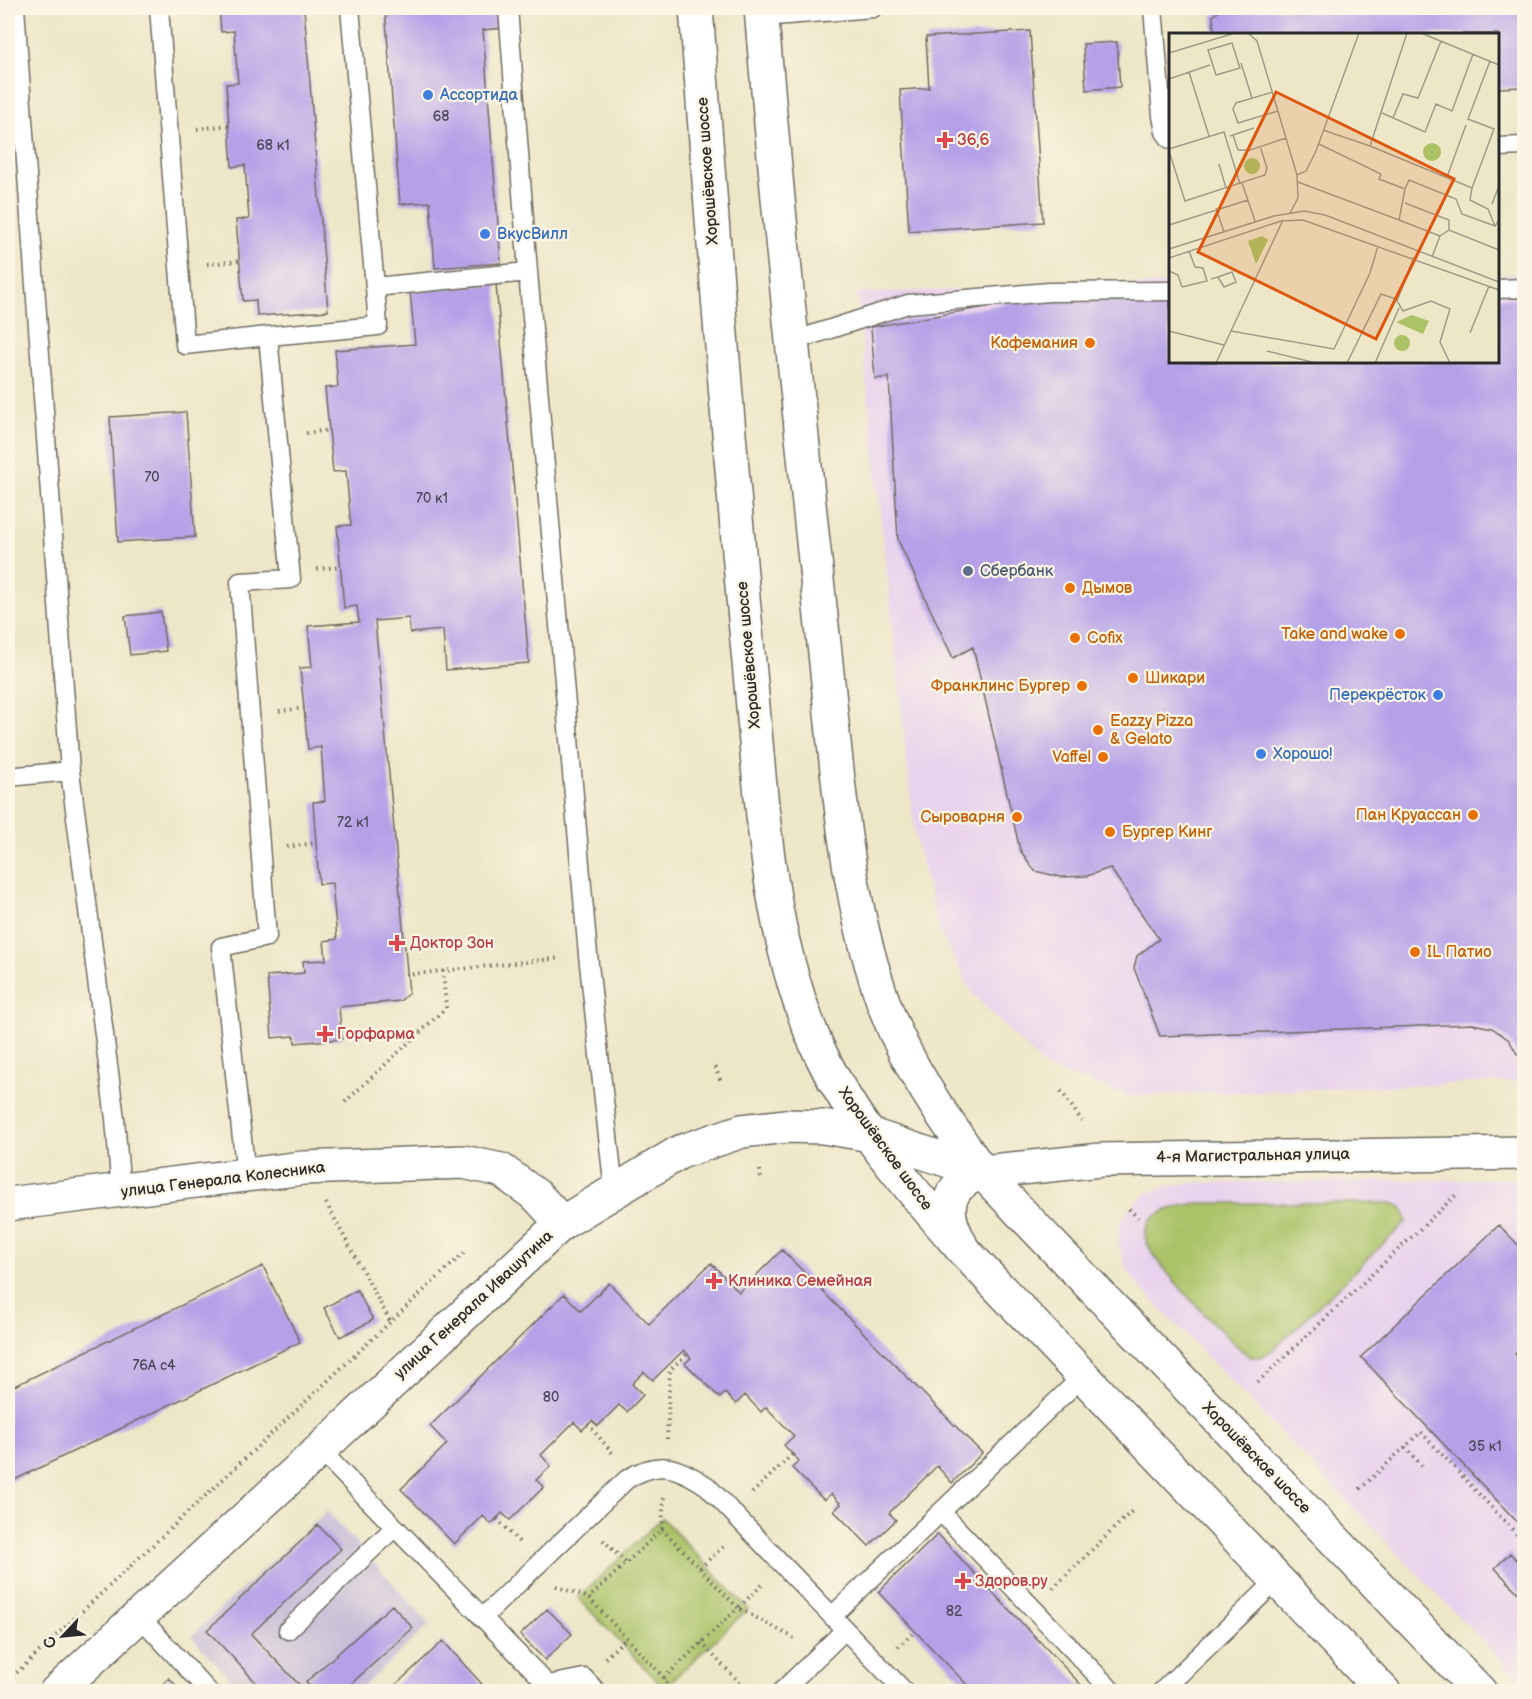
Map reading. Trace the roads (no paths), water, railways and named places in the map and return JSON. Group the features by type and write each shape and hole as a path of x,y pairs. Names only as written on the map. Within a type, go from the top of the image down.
{"main road":[{"name":"Хорошёвское шоссе","path":"696,8 732,474 768,859 780,929 795,986 813,1038 836,1084 871,1136 908,1186 963,1250 1384,1692"},
{"name":"Хорошёвское шоссе","path":"762,12 793,341 847,848 860,916 884,1002 906,1052 933,1103 982,1172 1480,1692"},
{"name":"улица Генерала Ивашутина","path":"56,1692 140,1617 562,1223 680,1152 742,1131 786,1126 823,1127 871,1136 982,1172"},
{"name":"4-я Магистральная улица","path":"982,1172 1101,1160 1524,1153"},
{"name":"улица Генерала Колесника","path":"8,1204 303,1168 463,1162 501,1170 537,1196 562,1223"},
{"name":"Хорошёвское шоссе","path":"963,1250 952,1228 948,1208 953,1192 966,1178 982,1172"}],"lane":[{"path":"15,8 13,60 70,771 115,1119 121,1192"},
{"path":"159,8 185,345 378,326 350,8"},
{"path":"508,8 528,272 588,955 614,1191"},
{"path":"762,12 873,8"},
{"path":"1153,8 1162,116 1165,132 1169,138"},
{"path":"1499,147 1524,146"},
{"path":"375,287 528,272"},
{"path":"1499,289 1524,288"},
{"path":"793,341 908,304 1048,292 1169,291"},
{"path":"246,1176 221,947 267,938 240,582 291,579 268,336"},
{"path":"8,777 70,771"},
{"path":"832,1616 1082,1377"},
{"path":"320,1450 548,1688 584,1678 597,1692"},
{"path":"482,1618 626,1480 643,1468 665,1466 686,1472 707,1486 905,1692"},
{"path":"941,1512 1113,1692"},
{"path":"288,1630 396,1527"},
{"path":"1161,1692 1277,1580"},
{"path":"140,1617 209,1692"},
{"path":"781,1692 845,1630"}],"place":[{"name":"Ассортида","path":"428,95"},
{"name":"36,6","path":"945,140"},
{"name":"ВкусВилл","path":"485,234"},
{"name":"Кофемания","path":"1090,343"},
{"name":"Сбербанк","path":"968,571"},
{"name":"Дымов","path":"1070,588"},
{"name":"Take and wake","path":"1400,634"},
{"name":"Cofix","path":"1075,638"},
{"name":"Шикари","path":"1133,678"},
{"name":"Франклинс Бургер","path":"1082,686"},
{"name":"Перекрёсток","path":"1438,695"},
{"name":"Eazzy Pizza & Gelato","path":"1098,730"},
{"name":"Хорошо!","path":"1261,754"},
{"name":"Vaffel","path":"1103,757"},
{"name":"Пан Круассан","path":"1473,815"},
{"name":"Сыроварня","path":"1017,817"},
{"name":"Бургер Кинг","path":"1110,832"},
{"name":"Доктор Зон","path":"397,943"},
{"name":"IL Патио","path":"1415,952"},
{"name":"Горфарма","path":"325,1034"},
{"name":"Клиника Семейная","path":"714,1281"},
{"name":"Здоров.ру","path":"963,1581"}]}
